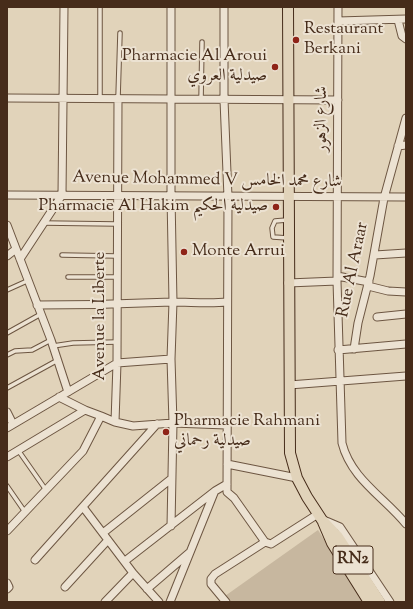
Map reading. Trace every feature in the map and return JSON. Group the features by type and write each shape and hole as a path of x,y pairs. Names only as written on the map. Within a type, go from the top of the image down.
{"main road":[{"name":"RN2","path":"288,7 288,283 290,453 297,478 320,517 332,544 369,602"},
{"name":"RN2","path":"320,517 338,537 380,602"}],"street":[{"path":"20,259 62,195 64,7"},
{"path":"171,7 171,196 173,302 171,358 173,423 171,526"},
{"path":"224,7 224,100 228,197 226,425 227,492 234,498 264,542 271,544 320,517 340,527 390,602"},
{"name":"شارع الزهور","path":"338,7 337,279 342,443 350,465 363,482 405,522"},
{"path":"338,21 406,19"},
{"path":"398,20 402,36 406,39"},
{"path":"7,98 64,97 171,100 338,100"},
{"name":"Avenue la Liberte","path":"115,422 117,363 116,224 118,98"},
{"name":"Rue Al Araar","path":"354,349 358,323 369,284 375,255 384,198 406,118"},
{"path":"398,146 406,145"},
{"name":"Avenue Mohammed V شارع محمد الخامس","path":"7,195 117,194 228,197 406,197"},
{"path":"7,225 27,281 52,343 68,392"},
{"path":"7,256 16,249"},
{"path":"375,255 406,253"},
{"path":"288,283 337,279 369,284 392,292 406,292"},
{"path":"37,305 173,302 204,304 227,302"},
{"path":"377,317 406,314"},
{"path":"338,350 406,344"},
{"path":"7,412 10,426 117,363 171,358"},
{"path":"289,385 406,376"},
{"path":"59,397 85,410 115,422 133,426 173,423 226,425"},
{"path":"7,457 85,410"},
{"path":"7,531 85,448 101,416"},
{"path":"35,560 157,424"},
{"path":"227,464 297,478"},
{"path":"103,533 172,479"},
{"path":"125,562 215,491 227,484"},
{"path":"170,602 215,491"},
{"path":"83,507 133,573 159,602"},
{"path":"65,587 108,540"},
{"path":"226,602 211,584 211,579 215,574 264,542"},
{"path":"147,589 190,552"},
{"path":"105,602 133,573"},
{"path":"7,583 9,587 7,589"}],"lane":[{"path":"100,7 100,98"},
{"path":"118,98 120,34"},
{"path":"201,100 202,42"},
{"path":"288,220 275,221 272,228 273,237 288,238"},
{"path":"43,223 116,224"},
{"path":"62,255 116,256"},
{"path":"68,277 116,277"},
{"path":"7,290 27,281"},
{"path":"7,333 41,314"},
{"path":"7,355 15,351 32,350 52,343 117,342"},
{"path":"7,388 58,360"},
{"path":"18,450 46,490"},
{"path":"7,486 25,512"}],"shaded area":[{"path":"318,530 364,602 231,602 225,596"}],"place":[{"name":"Restaurant Berkani","path":"296,40"},
{"name":"Pharmacie Al Aroui صيدلية العروي","path":"275,67"},
{"name":"Pharmacie Al Hakim صيدلية الحكيم","path":"276,207"},
{"name":"Monte Arrui","path":"184,252"},
{"name":"Pharmacie Rahmani صيدلية رحماني","path":"166,432"}]}
